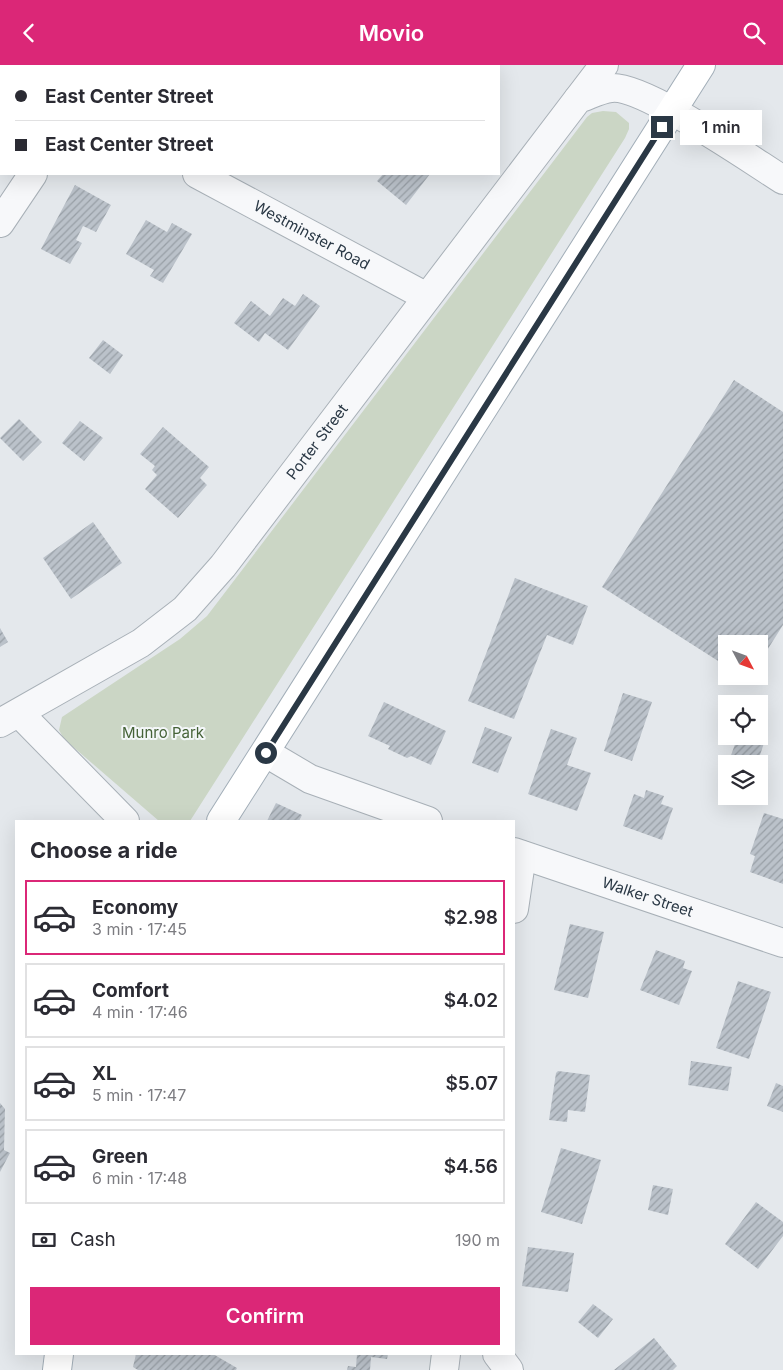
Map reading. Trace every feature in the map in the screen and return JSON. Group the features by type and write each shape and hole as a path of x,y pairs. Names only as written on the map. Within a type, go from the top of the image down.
{"main road":[{"path":"222,820 702,65"},
{"path":"57,1370 60,1355"}],"street":[{"name":"Porter Street","path":"10,718 141,643 185,609 224,566 604,65"},
{"path":"578,99 612,88 640,94 672,111 783,180"},
{"path":"0,223 32,175"},
{"name":"Westminster Road","path":"199,175 427,297"},
{"path":"10,718 125,820"},
{"path":"266,753 310,779 425,820"},
{"path":"515,895 518,853"},
{"name":"Walker Street","path":"518,853 783,943"},
{"path":"444,1370 446,1355"},
{"path":"498,1355 509,1370"}],"green space":[{"name":"Munro Park","path":"603,111 616,112 629,123 629,129 625,138 191,820 158,820 64,739 59,730 62,717 180,639 207,616 587,117 592,113"}],"building":[{"path":"382,175 429,175 406,205 377,181"},
{"path":"75,185 111,205 96,232 83,226 76,240 82,243 70,264 41,249"},
{"path":"146,220 167,232 172,223 192,234 163,283 150,276 154,270 126,254"},
{"path":"303,294 320,306 288,350 265,333 259,342 234,323 251,301 270,316 283,298 295,306"},
{"path":"103,340 123,355 110,374 89,358"},
{"path":"734,380 783,412 783,625 768,649 768,635 718,635 718,661 602,587"},
{"path":"19,419 42,442 23,461 0,438"},
{"path":"80,421 103,438 84,461 62,443"},
{"path":"163,427 209,467 200,478 207,485 178,518 145,489 157,475 152,470 155,466 140,454"},
{"path":"93,522 122,563 71,599 43,558"},
{"path":"515,578 588,606 573,645 547,635 514,719 468,701"},
{"path":"0,628 8,642 0,647"},
{"path":"623,693 652,702 632,761 604,751"},
{"path":"384,702 446,731 431,765 411,756 407,758 388,749 390,746 368,736"},
{"path":"485,727 512,737 498,773 472,763"},
{"path":"551,729 577,738 567,765 591,773 577,811 528,794"},
{"path":"735,745 763,745 760,755 731,755"},
{"path":"646,790 664,796 661,804 673,808 662,840 623,826 634,794 644,798"},
{"path":"276,803 302,815 300,820 268,820"},
{"path":"764,813 783,819 783,884 750,872 755,856 750,854"},
{"path":"570,924 604,932 588,998 554,990"},
{"path":"656,950 685,961 683,968 692,971 679,1005 640,990"},
{"path":"738,981 771,992 749,1059 716,1048"},
{"path":"691,1061 732,1067 728,1091 688,1085"},
{"path":"558,1071 590,1075 585,1112 568,1110 567,1122 549,1120 556,1073"},
{"path":"776,1083 783,1086 783,1112 767,1106"},
{"path":"0,1103 5,1109 4,1150 10,1153 0,1172"},
{"path":"561,1148 601,1160 582,1224 541,1212"},
{"path":"653,1185 673,1189 668,1215 648,1210"},
{"path":"756,1202 783,1222 783,1236 758,1269 725,1244"},
{"path":"528,1247 574,1253 568,1292 522,1286"},
{"path":"593,1304 613,1319 598,1338 578,1322"},
{"path":"654,1338 677,1366 673,1370 614,1370"},
{"path":"136,1355 215,1355 237,1368 236,1370 138,1370 133,1367"},
{"path":"357,1355 388,1355 387,1359 371,1357 370,1370 347,1370 348,1366 356,1367"}],"route":[{"path":"266,753 662,127"}]}
